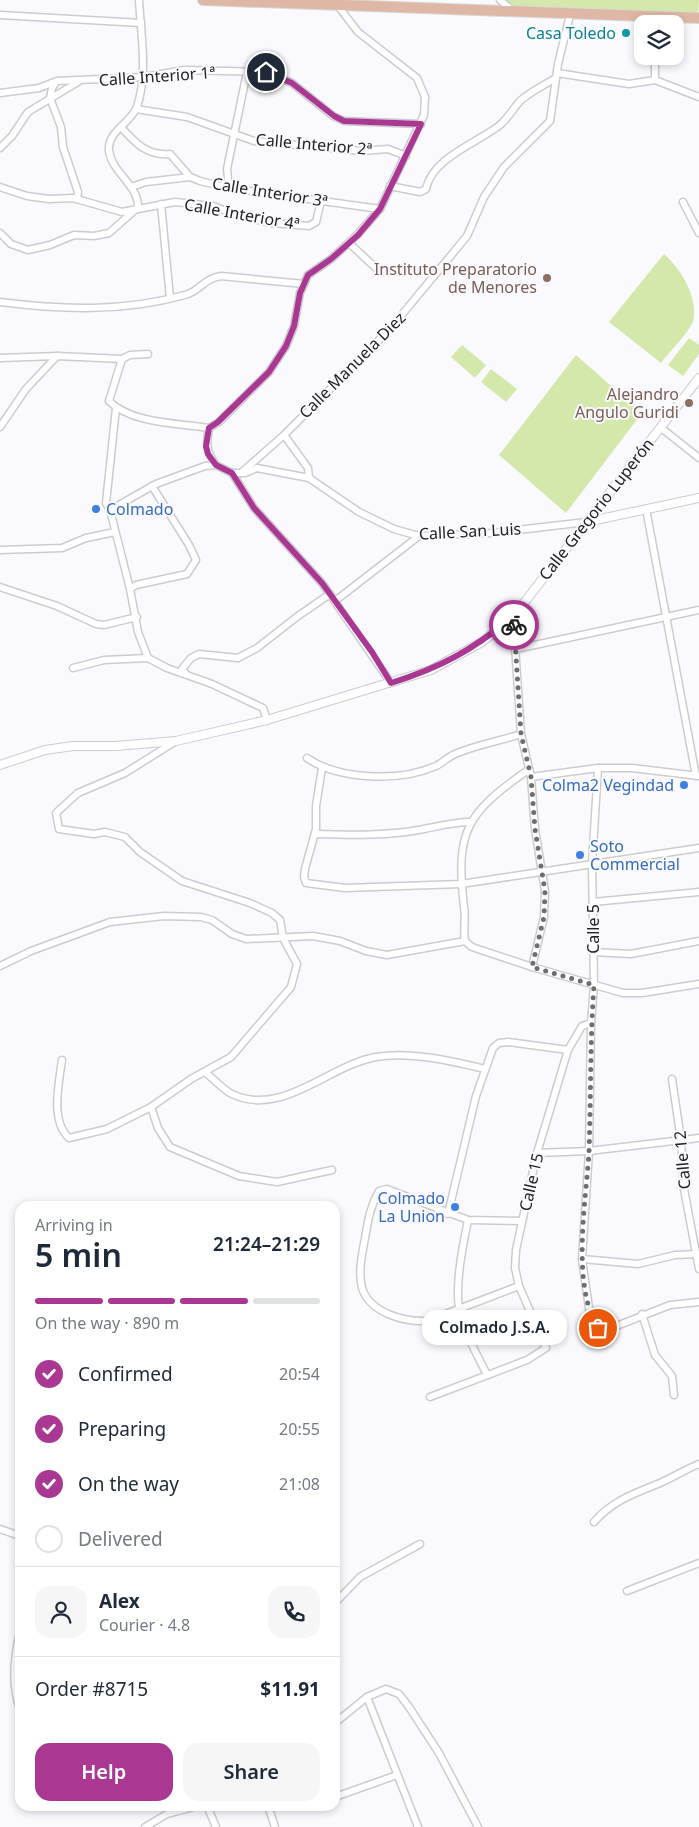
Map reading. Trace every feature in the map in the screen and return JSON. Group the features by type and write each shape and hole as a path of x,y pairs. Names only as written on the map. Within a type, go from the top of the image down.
{"main road":[{"path":"203,0 634,19"},
{"path":"684,17 699,16"}],"street":[{"path":"0,233 11,244 28,250 50,245 74,235 94,236 109,233 138,208 136,193 114,164 109,151 110,141 136,109 144,77 139,0"},
{"path":"500,0 515,13"},
{"path":"122,359 108,401 116,408 148,419 209,428 218,422 269,372 286,346 294,326 300,293 308,275 331,259 349,243 380,209 421,124 424,115 424,97 417,78 358,32 338,6"},
{"path":"0,15 141,23"},
{"name":"Calle Manuela Diez","path":"242,473 284,435 390,329 462,243 484,197 504,167 550,121 556,76 570,15"},
{"path":"655,65 655,80"},
{"name":"Calle Interior 1ª","path":"0,93 38,88 57,81 144,77 184,70 266,72 292,83 334,116 344,121 421,124"},
{"path":"229,188 227,169 247,72"},
{"path":"390,186 420,192 426,189 428,180 447,160 466,145 479,139 501,124 521,100 556,76 629,84 648,83 655,80 699,97"},
{"path":"57,81 52,88 50,98 61,126 63,147 78,192 77,199"},
{"path":"0,148 12,136 28,112 79,81"},
{"name":"Calle Interior 2ª","path":"136,109 187,117 254,141 288,146 388,150 406,156"},
{"name":"Calle Interior 3ª","path":"121,127 145,151 174,157 190,178 229,188 380,209"},
{"path":"131,187 146,182 190,178"},
{"name":"Calle Interior 4ª","path":"0,187 27,196 77,199 122,212 175,202 212,206 239,216 272,223 309,226 316,222 322,201"},
{"path":"683,202 699,232"},
{"path":"161,204 170,298"},
{"path":"349,243 378,270"},
{"path":"0,302 54,309 104,309 135,306 187,295 208,278 221,276 304,284"},
{"path":"0,358 57,356 122,359 130,355 148,354"},
{"path":"0,427 26,389 57,356"},
{"name":"Calle Gregorio Luperón","path":"0,765 23,756 73,746 116,746 176,741 267,720 431,670 463,654 482,642 513,617 699,378"},
{"path":"116,408 106,499 137,617 138,632 148,658"},
{"path":"660,427 699,458"},
{"path":"209,428 206,446 208,454 216,465 232,473 242,473 257,468 309,478 304,462 284,435"},
{"path":"110,510 152,486 204,466 216,465"},
{"path":"232,473 254,508 330,594 391,683"},
{"name":"Calle San Luis","path":"309,478 359,512 394,529 419,536 492,533 586,522"},
{"path":"130,589 136,585 187,574 196,560 189,545 152,486"},
{"path":"586,522 699,498"},
{"path":"464,941 465,909 460,866 470,822 492,796 530,774 598,768 632,768 697,776 665,618 646,509"},
{"path":"0,550 62,548 86,538 115,532"},
{"path":"335,601 419,536"},
{"path":"0,588 57,606 96,624 104,625 137,617"},
{"path":"186,674 182,669 191,658 199,654 238,658 257,648 330,594"},
{"path":"516,649 699,610"},
{"path":"513,617 521,734 530,774 545,891 544,917 532,967"},
{"path":"73,668 104,660 148,658 167,668 212,684 263,708 267,720"},
{"path":"307,758 322,768 386,777 410,774 435,766 456,754 521,734"},
{"path":"62,1060 56,1104 64,1133 69,1138 107,1129 151,1107 191,1079 231,1057 291,987 296,964 284,938 280,920 272,913 250,903 182,881 140,852 125,837 105,832 94,834 59,829 56,813 78,793 125,773 176,741"},
{"path":"322,768 315,834 305,869 304,877 306,883 345,888 461,884 541,870 699,848"},
{"name":"Calle 5","path":"598,768 592,863 594,985 591,1023 589,1151 582,1259 590,1315 598,1328 614,1327 642,1314"},
{"path":"315,834 389,832 424,829 449,823 470,822"},
{"path":"593,902 699,892"},
{"path":"0,966 31,950 110,922 164,916 201,917 212,920 232,934 246,939 313,936 340,941 366,951 387,955 464,941 472,947 532,967 623,993 642,993 699,984"},
{"path":"593,952 632,954 699,941"},
{"name":"Calle 15","path":"487,1375 527,1360 546,1348 519,1286 514,1268 521,1221 537,1153 568,1050 582,1026 591,1023"},
{"path":"448,1214 485,1069 493,1048 499,1043 531,1044 568,1050"},
{"path":"206,1072 230,1094 249,1101 290,1093 373,1058 388,1055 454,1061 485,1069"},
{"name":"Calle 12","path":"672,1079 681,1140 684,1189 699,1269"},
{"path":"151,1107 158,1128 170,1147 238,1176 278,1182 332,1170"},
{"path":"537,1153 589,1151 699,1138"},
{"path":"519,1286 426,1322 410,1322 383,1312 372,1303 362,1289 360,1264 370,1206 379,1191 387,1189 448,1214 468,1220 521,1221"},
{"path":"430,1397 487,1375 468,1334 459,1308 461,1256 468,1220"},
{"path":"582,1259 638,1264 675,1254 697,1254"},
{"path":"674,1395 672,1376 655,1355 642,1314 670,1305 699,1302"},
{"path":"594,1522 605,1509 629,1495 699,1464"},
{"path":"0,1528 15,1534"},
{"path":"340,1598 360,1577 420,1544"},
{"path":"627,1591 699,1563"},
{"path":"15,1652 15,1696"},
{"path":"340,1719 367,1697 386,1689 399,1694 439,1753 478,1827"},
{"path":"367,1697 418,1827"},
{"path":"340,1795 397,1775"},
{"path":"145,1827 174,1811"},
{"path":"209,1811 216,1827"},
{"path":"270,1811 275,1827"}],"green space":[{"path":"500,0 699,0 698,18 684,18 684,15 634,16 515,13"},
{"path":"664,254 677,268 687,285 691,294 694,313 690,328 661,363 609,322"},
{"path":"689,338 699,345 699,354 683,376 668,365"},
{"path":"462,345 486,365 475,378 451,357"},
{"path":"576,355 642,413 566,513 499,455"},
{"path":"491,369 517,389 506,402 481,382"}],"way so far":[{"path":"514,625 521,734 531,777 535,829 545,891 544,917 532,967 594,985 591,1023 589,1151 582,1259 590,1315 598,1328"}],"place":[{"name":"Casa Toledo","path":"626,33"},
{"name":"Instituto Preparatorio de Menores","path":"547,278"},
{"name":"Alejandro Angulo Guridi","path":"689,403"},
{"name":"Colmado","path":"96,509"},
{"name":"Colma2 Vegindad","path":"684,785"},
{"name":"Soto Commercial","path":"580,855"},
{"name":"Colmado La Union","path":"455,1207"},
{"name":"Colmado J.S.A.","path":"598,1328"}],"route":[{"path":"266,72 292,83 334,116 344,121 368,124 421,124 380,209 358,235 331,259 308,275 300,293 294,326 286,346 269,372 218,422 209,428 206,446 208,454 216,465 232,473 254,508 322,583 372,652 391,683 431,670 463,654 482,642 513,617 514,625"}]}
